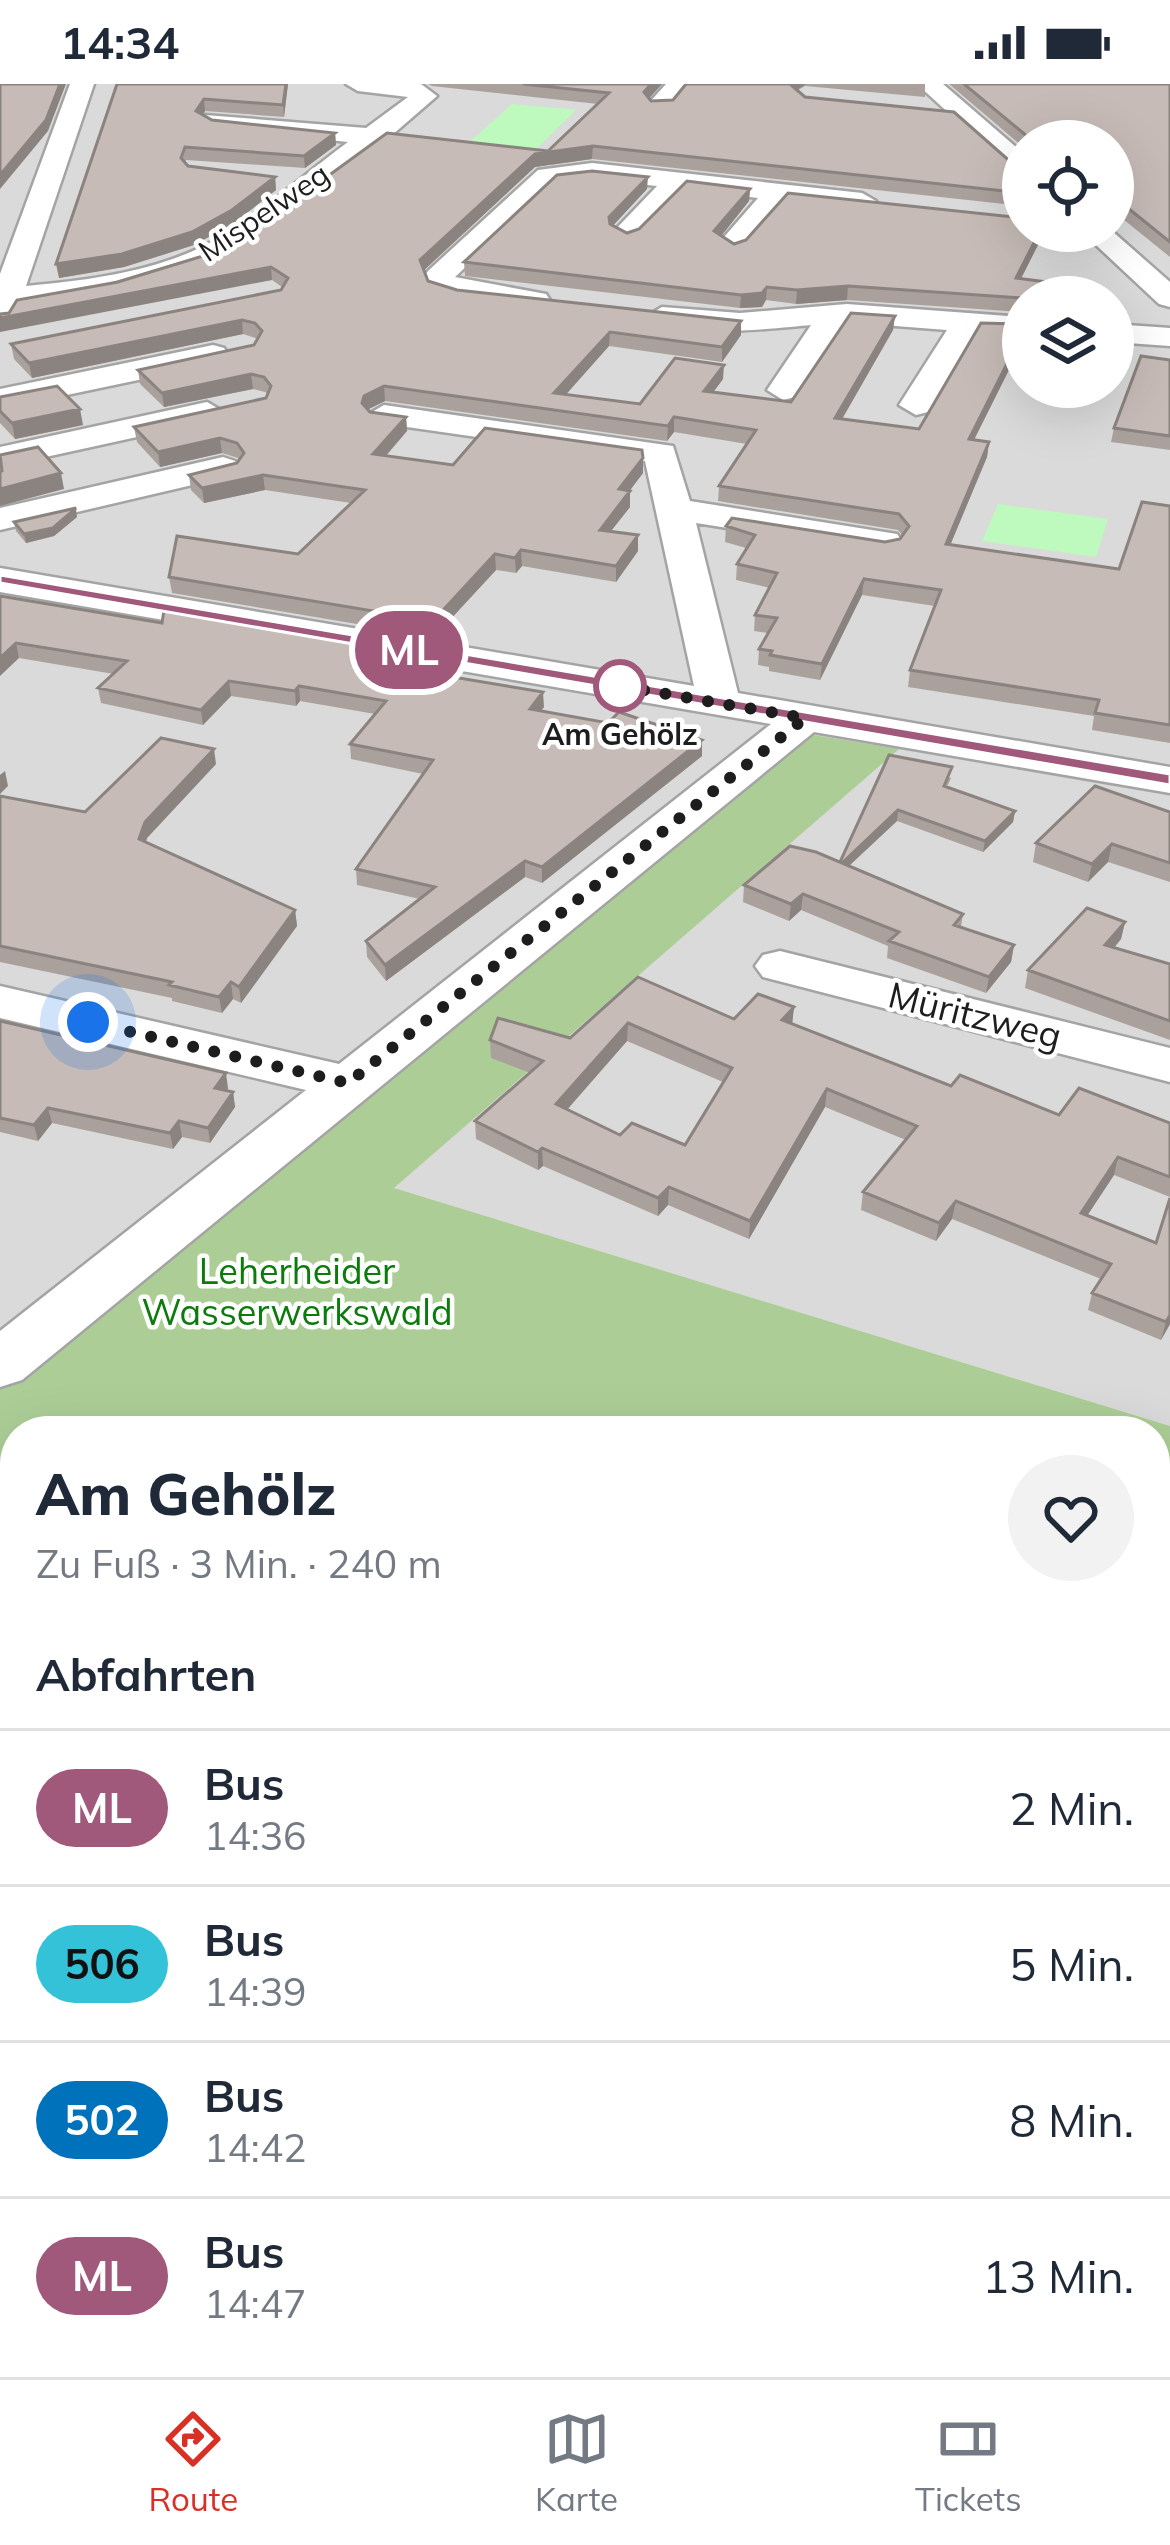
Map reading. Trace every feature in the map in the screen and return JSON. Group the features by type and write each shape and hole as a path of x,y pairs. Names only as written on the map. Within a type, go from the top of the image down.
{"street":[{"path":"2,303 82,84"},
{"name":"Mispelweg","path":"2,303 199,260 232,242 425,96 358,84"},
{"path":"660,104 679,84"},
{"path":"929,84 1002,148"},
{"path":"917,108 962,113"},
{"path":"214,120 375,137"},
{"path":"565,304 458,290 441,284 439,276 547,176 592,171 898,205"},
{"path":"17,173 51,172"},
{"path":"266,177 311,182"},
{"path":"626,233 679,181"},
{"path":"731,244 778,192"},
{"path":"1119,252 1170,298"},
{"path":"632,312 740,322 834,314 1002,324"},
{"path":"783,389 834,314"},
{"path":"916,405 967,322"},
{"path":"1134,334 1170,337"},
{"path":"0,399 244,348"},
{"path":"0,457 229,407"},
{"path":"384,415 661,454 719,703"},
{"path":"0,519 223,469"},
{"path":"674,509 884,542"},
{"path":"0,580 1170,780"},
{"path":"0,1364 805,718"},
{"name":"Müritzweg","path":"781,966 1170,1065"},
{"path":"0,1001 348,1083"}],"shaded area":[{"path":"0,84 1170,84 1170,1416 1137,1416 393,1188 897,750 789,731 0,1345"}],"green space":[{"path":"512,104 576,110 531,154 464,147"},
{"path":"998,504 1108,519 1096,557 982,541"},
{"name":"Leherheider Wasserwerkswald","path":"789,731 899,749 394,1188 1137,1416 0,1416 0,1345"}],"building":[{"path":"0,84 60,84 46,120 0,175"},
{"path":"117,84 286,84 283,105 204,99 196,111 212,120 335,133 304,156 185,147 181,158 188,166 275,177 232,210 192,232 122,254 56,264"},
{"path":"523,84 651,84 644,92 651,101 673,100 686,84 790,84 805,97 954,112 1002,154 1002,191 593,146 535,154 420,260 428,281 457,290 741,321 722,347 610,332 554,393 640,404 675,358 724,365 704,391 791,402 851,313 895,316 835,418 919,429 981,323 1002,324 1002,374 969,439 989,442 946,544 1119,569 1142,502 1170,506 1170,725 1095,713 1099,700 910,670 941,590 864,579 822,664 759,649 777,618 755,615 777,573 737,564 755,535 726,526 732,518 885,542 900,539 909,526 899,514 719,486 756,430 674,417 668,426 384,386 364,396 362,403 370,412 406,417 373,454 453,465 485,428 642,450 643,458 619,489 630,491 600,530 638,535 616,566 521,550 515,558 495,554 433,621 169,577 177,536 298,554 365,490 263,475 202,488 189,475 237,463 244,453 237,443 220,438 158,452 134,427 266,398 271,386 264,377 251,374 162,393 138,370 254,345 262,331 255,323 242,320 29,363 11,344 281,290 288,278 271,267 0,318 0,314 9,313 17,300 118,282 216,252 243,238 387,133 548,151 609,93"},
{"path":"964,84 1170,84 1170,242 1134,213 1134,120 1007,120"},
{"path":"592,171 648,177 609,217 610,224 627,233 639,229 687,181 750,189 714,231 734,244 746,240 788,193 1002,216 1002,252 1029,252 1017,276 1002,276 1002,297 848,286 767,287 762,293 741,295 464,262 557,175"},
{"path":"1141,356 1170,360 1170,436 1114,428 1122,408 1134,408 1134,375"},
{"path":"57,386 80,409 12,423 0,411 0,397"},
{"path":"38,447 61,473 0,489 0,455"},
{"path":"76,508 53,528 24,534 14,522"},
{"path":"0,596 162,623 164,610 361,644 360,657 399,668 543,692 530,709 608,723 619,712 702,740 542,867 525,861 385,965 366,941 435,887 356,869 433,760 350,744 386,701 299,686 295,691 229,681 201,710 98,688 127,661 16,643 0,658"},
{"path":"161,738 214,749 145,822 139,839 295,910 239,987 231,982 219,997 169,985 172,982 0,946 0,796 85,812"},
{"path":"889,755 952,767 944,786 1015,811 985,841 898,810 842,863"},
{"path":"1095,786 1170,812 1170,863 1112,844 1092,864 1036,843"},
{"path":"790,846 816,852 963,914 954,925 1014,945 989,977 889,941 899,932 803,894 791,904 744,885"},
{"path":"1087,908 1125,922 1105,945 1170,964 1170,1021 1028,970"},
{"path":"638,977 734,1019 758,994 794,1007 782,1020 951,1086 960,1075 1059,1115 1079,1088 1170,1123 1170,1177 1118,1157 1081,1213 1156,1243 1170,1198 1170,1315 1166,1322 1092,1293 1111,1264 956,1201 939,1223 863,1192 917,1126 827,1089 750,1221 669,1187 658,1198 542,1148 538,1152 475,1121 543,1061 490,1040 498,1018 570,1038","holes":["628,1023 732,1068 685,1145 632,1123 620,1135 556,1104"]},
{"path":"0,1021 226,1073 215,1088 233,1092 208,1128 179,1121 170,1133 48,1108 34,1125 0,1118"}],"bus line":[{"name":"ML","path":"0,580 1170,780"}],"place":[{"name":"Am Gehölz","path":"620,686"}],"route":[{"path":"88,1022 348,1083 805,718 620,686"}]}
